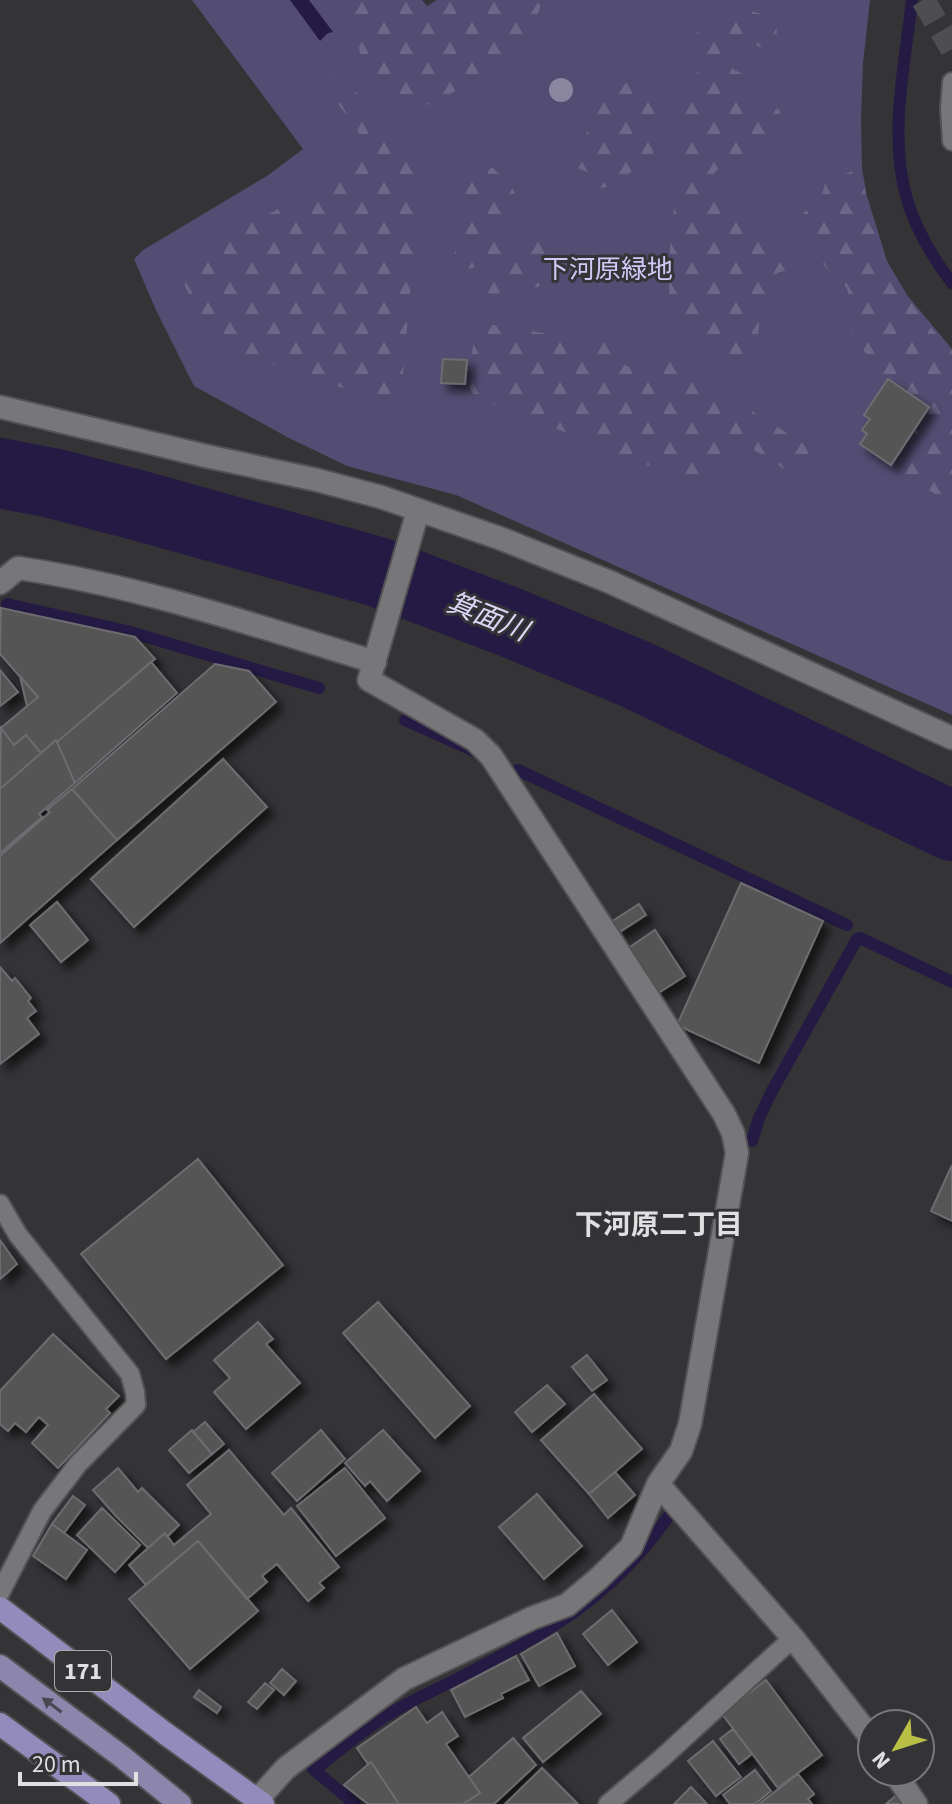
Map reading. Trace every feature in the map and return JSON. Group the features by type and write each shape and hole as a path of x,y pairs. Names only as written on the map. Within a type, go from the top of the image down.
{"highway":[{"name":"171","path":"0,1608 260,1802"},
{"path":"0,1724 109,1804"}],"main road":[{"path":"0,1666 180,1804"}],"street":[{"path":"0,407 317,480 381,497 415,520 502,539 610,582 952,738"},
{"path":"260,1802 286,1768 404,1679 532,1618 567,1605 631,1547 658,1484 681,1451 690,1424 737,1153 733,1133 724,1114 491,756 475,740 369,680 415,520"},
{"path":"0,583 9,564 76,577 376,656"},
{"path":"658,1484 793,1638 856,1719"}],"lane":[{"path":"952,82 952,141"},
{"path":"0,1204 18,1235 130,1374 136,1405 78,1464 42,1511 0,1593"},
{"path":"608,1804 793,1638"}],"green space":[{"name":"下河原緑地","path":"192,0 422,0 427,6 437,0 870,0 861,120 862,169 867,196 887,261 907,295 952,349 952,715 456,495 347,466 194,386 134,259 143,250 267,176 303,149"},
{"path":"326,0 420,0 427,8 440,0 543,0 534,23 522,39 491,68 454,92 396,117 358,65 359,45"},
{"path":"742,9 769,18 776,26 775,41 762,48 743,40 730,57 734,70 748,76 750,95 760,103 780,110 776,136 772,150 743,163 722,164 711,177 725,200 735,206 750,239 792,249 799,267 777,273 780,293 760,312 756,342 738,368 681,333 669,310 670,244 686,97 698,70 697,30 717,15"},
{"path":"321,64 331,73 344,75 420,179 402,386 394,406 212,342 175,265 309,192 365,150 366,143 315,71"},
{"path":"628,82 640,82 651,97 661,90 651,168 638,168 612,186 596,189 588,173 572,168 567,157 572,147 581,142 595,124 599,100"},
{"path":"481,166 493,168 512,187 523,211 506,220 503,228 511,240 525,244 532,233 538,233 538,242 558,248 563,253 554,272 544,283 522,290 485,292 483,266 466,269 454,264 461,171"},
{"path":"861,169 873,226 891,272 915,308 952,351 952,505 892,466 930,407 884,375 855,337 848,324 846,287 826,268 803,213 819,200 825,180"},
{"path":"476,322 610,344 620,361 634,369 650,368 667,358 814,450 798,478 737,439 708,481 702,484 690,482 474,396 468,384"}],"shaded area":[{"path":"290,0 309,0 333,32 320,41"}],"building":[{"path":"443,359 467,360 465,384 441,383"},
{"path":"888,379 929,407 891,465 860,444 867,434 862,430 870,419 864,415"},
{"path":"1,608 135,637 155,659 41,753 26,735 14,745 1,728 38,697 0,654"},
{"path":"151,662 177,693 75,783 57,742"},
{"path":"215,664 249,671 276,702 117,840 72,789"},
{"path":"0,670 18,692 0,706"},
{"path":"20,676 38,697 27,706"},
{"path":"1,728 14,745 26,735 41,753 0,789"},
{"path":"56,740 75,783 0,853 0,789"},
{"path":"223,759 267,807 134,927 91,879"},
{"path":"72,789 117,840 0,943 0,856"},
{"path":"741,883 823,921 759,1063 677,1025"},
{"path":"57,902 88,940 61,962 30,925"},
{"path":"639,904 646,915 618,933 611,922"},
{"path":"655,930 685,976 657,994 627,949"},
{"path":"0,967 12,981 15,978 31,998 28,1001 36,1011 27,1018 39,1034 0,1064"},
{"path":"198,1159 283,1265 166,1359 81,1254"},
{"path":"952,1165 952,1221 931,1211"},
{"path":"0,1240 17,1264 0,1279"},
{"path":"378,1302 470,1406 435,1438 343,1333"},
{"path":"258,1322 273,1339 266,1344 300,1383 246,1429 214,1392 230,1378 214,1360"},
{"path":"53,1334 119,1396 106,1409 110,1413 58,1468 32,1443 48,1425 39,1417 26,1432 15,1423 8,1431 0,1424 0,1391"},
{"path":"587,1355 607,1380 592,1391 572,1367"},
{"path":"547,1385 565,1404 532,1432 515,1412"},
{"path":"594,1394 642,1449 589,1494 541,1440"},
{"path":"205,1422 224,1444 212,1454 193,1432"},
{"path":"192,1430 212,1454 189,1473 169,1450"},
{"path":"321,1430 345,1459 297,1501 272,1473"},
{"path":"383,1430 420,1471 387,1501 370,1481 365,1486 345,1463"},
{"path":"229,1450 284,1515 291,1508 339,1567 319,1583 324,1588 308,1601 277,1564 262,1576 267,1582 247,1599 198,1541 146,1585 129,1565 165,1533 174,1545 211,1514 187,1485"},
{"path":"118,1468 138,1492 142,1488 179,1525 167,1537 165,1533 148,1548 93,1490"},
{"path":"345,1468 385,1518 336,1556 297,1506"},
{"path":"615,1472 635,1495 608,1518 589,1494"},
{"path":"537,1494 582,1546 544,1579 499,1527"},
{"path":"73,1496 85,1505 64,1533 52,1524"},
{"path":"102,1508 140,1545 115,1572 77,1535"},
{"path":"52,1524 87,1550 66,1579 33,1556"},
{"path":"198,1541 258,1611 190,1669 129,1599"},
{"path":"612,1610 637,1642 608,1665 583,1634"},
{"path":"557,1633 575,1666 539,1686 521,1654"},
{"path":"516,1656 529,1680 501,1694 503,1698 465,1717 451,1690"},
{"path":"282,1669 296,1681 284,1695 270,1683"},
{"path":"766,1680 822,1755 778,1788 722,1714"},
{"path":"265,1683 274,1690 257,1709 248,1702"},
{"path":"199,1690 221,1707 217,1713 194,1697"},
{"path":"581,1691 601,1714 543,1762 523,1738"},
{"path":"416,1707 427,1723 442,1712 458,1736 446,1744 480,1793 463,1804 399,1804 371,1762 368,1764 357,1748"},
{"path":"733,1729 752,1754 739,1764 720,1739"},
{"path":"513,1738 536,1765 494,1804 463,1804 480,1793 469,1777"},
{"path":"713,1741 741,1777 716,1796 688,1761"},
{"path":"371,1762 399,1804 368,1804 344,1785"},
{"path":"542,1768 578,1804 505,1804"},
{"path":"755,1770 771,1791 755,1804 730,1804 723,1795"},
{"path":"798,1774 814,1794 808,1799 812,1804 759,1804"},
{"path":"691,1787 707,1804 674,1804"},
{"path":"899,1793 906,1804 886,1804"}],"waterway":[{"path":"912,0 900,98 901,172 919,231 952,283"},
{"name":"箕面川","path":"0,473 137,505 378,572 635,674 952,826"},
{"path":"7,604 127,631 319,688"},
{"path":"405,720 481,754"},
{"path":"518,770 847,925"},
{"path":"752,1141 772,1091 857,939 952,982"},
{"path":"315,1770 396,1710 516,1648 572,1614 622,1572 668,1517"},
{"path":"313,1769 355,1804"}],"tunnel":[{"path":"923,0 952,49"}],"district":[{"name":"下河原二丁目","path":"659,1224"}]}
